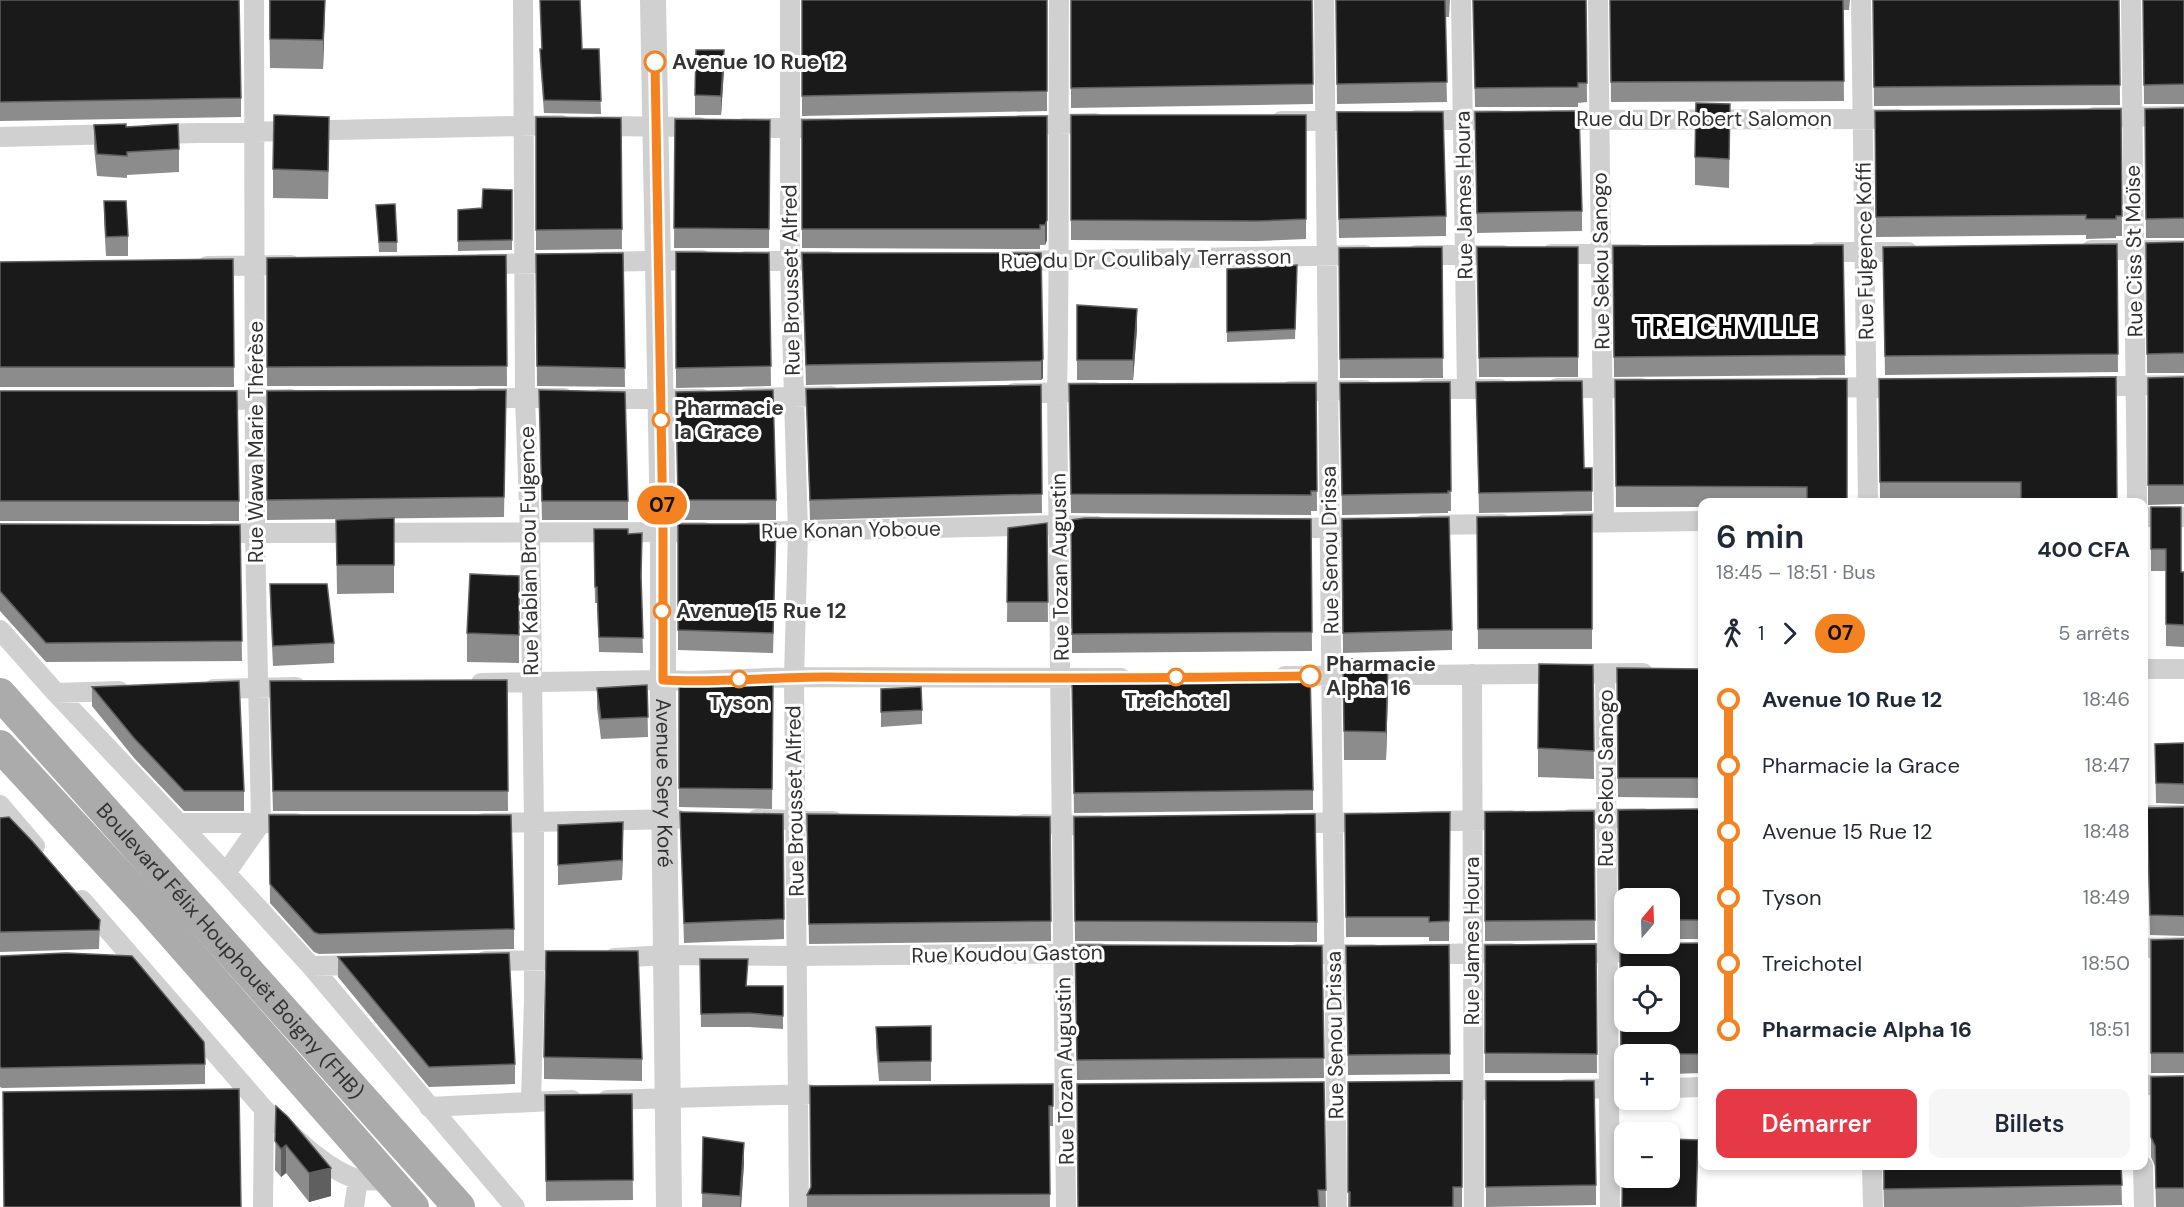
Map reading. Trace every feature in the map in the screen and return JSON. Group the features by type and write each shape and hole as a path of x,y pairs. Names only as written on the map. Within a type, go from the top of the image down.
{"main road":[{"name":"Boulevard Félix Houphouët Boigny (FHB)","path":"0,694 459,1207"},
{"name":"Boulevard Félix Houphouët Boigny (FHB)","path":"0,746 147,905 413,1207"}],"street":[{"path":"240,0 253,0"},
{"name":"Rue Wawa Marie Thérèse","path":"253,0 255,534 261,823"},
{"name":"Rue Kablan Brou Fulgence","path":"523,0 525,398 531,531 534,824 531,1101"},
{"name":"Avenue Sery Koré","path":"653,0 663,531 669,1207"},
{"name":"Rue Brousset Alfred","path":"790,0 790,261 798,532 794,677 799,1207"},
{"name":"Rue Tozan Augustin","path":"1059,0 1057,392 1062,678 1066,1207"},
{"name":"Rue Senou Drissa","path":"1324,0 1337,1207"},
{"name":"Rue James Houra","path":"1461,0 1467,389"},
{"name":"Rue Sekou Sanogo","path":"1598,0 1604,523"},
{"name":"Rue Fulgence Koffi","path":"1861,0 1868,498"},
{"name":"Rue Ciss St Moïse","path":"2131,0 2137,498"},
{"path":"2074,118 2184,116"},
{"name":"Rue du Dr Robert Salomon","path":"1266,120 1919,118"},
{"path":"1000,125 1116,123"},
{"path":"0,136 523,125 848,128"},
{"path":"2076,250 2184,250"},
{"path":"1797,253 1923,252"},
{"name":"Rue du Dr Coulibaly Terrasson","path":"999,261 1390,255 1659,254"},
{"path":"465,264 659,260 848,261"},
{"path":"185,267 313,265"},
{"path":"2078,387 2184,385"},
{"path":"1803,387 1920,388"},
{"path":"1409,390 1658,388"},
{"path":"1269,391 1386,390"},
{"path":"997,393 1115,392"},
{"path":"467,398 661,400 853,396"},
{"path":"198,399 315,399"},
{"path":"2148,517 2184,517"},
{"path":"1551,523 1698,521"},
{"path":"1408,526 1520,524"},
{"name":"Rue Konan Yoboue","path":"197,533 798,532 1059,525 1112,526"},
{"path":"1269,528 1385,526"},
{"path":"0,630 311,966 515,1207"},
{"path":"2148,669 2184,669"},
{"path":"1267,676 1659,673"},
{"name":"Rue James Houra","path":"1472,674 1474,1207"},
{"name":"Rue Sekou Sanogo","path":"1605,674 1607,952 1614,1047"},
{"path":"461,683 690,681 794,677 1140,677"},
{"path":"200,689 319,686"},
{"path":"56,693 140,691"},
{"path":"0,805 51,864"},
{"path":"2148,815 2184,814"},
{"path":"1549,819 1660,818"},
{"path":"463,823 534,824 700,819"},
{"path":"736,819 853,821"},
{"path":"1274,823 1526,819"},
{"path":"179,823 321,823"},
{"path":"226,873 261,823"},
{"path":"1005,824 1121,825"},
{"path":"0,829 20,828"},
{"path":"66,882 259,1102 326,1162 358,1179 390,1180"},
{"path":"2148,948 2184,948"},
{"path":"1552,953 1614,952"},
{"name":"Rue Koudou Gaston","path":"467,962 533,962 667,955 797,957 1119,953"},
{"path":"1277,954 1530,953"},
{"path":"112,962 136,962"},
{"path":"311,966 383,964"},
{"path":"2148,1085 2184,1085"},
{"path":"1680,1088 1698,1087"},
{"path":"1415,1090 1614,1088"},
{"path":"1315,1091 1359,1091"},
{"path":"429,1107 531,1101 832,1094"},
{"path":"1044,1094 1088,1094"},
{"path":"230,1096 259,1102"},
{"path":"259,1102 262,1207"},
{"name":"Rue Sekou Sanogo","path":"1610,1207 1616,1110"},
{"path":"1872,1170 1873,1207"},
{"path":"2144,1170 2144,1207"},
{"path":"354,1207 358,1179"}],"building":[{"path":"0,0 239,0 241,98 0,102"},
{"path":"270,0 325,0 323,40 270,39"},
{"path":"540,0 580,0 582,49 599,49 601,101 544,100 540,49 542,49"},
{"path":"802,0 1047,0 1047,91 802,96"},
{"path":"1071,0 1312,0 1313,84 1071,88"},
{"path":"1336,0 1445,0 1447,82 1337,84"},
{"path":"1473,0 1586,0 1587,83 1578,83 1578,87 1475,88"},
{"path":"1610,0 1843,0 1844,81 1611,82"},
{"path":"1873,0 2119,0 2120,85 1874,87"},
{"path":"2143,0 2184,0 2184,84 2144,85"},
{"path":"696,50 724,50 721,96 695,95"},
{"path":"1696,103 1730,104 1729,159 1695,157"},
{"path":"2184,108 2184,218 2146,219 2145,109"},
{"path":"2121,109 2122,216 2116,216 2116,219 2086,219 2086,215 1876,217 1875,111"},
{"path":"1579,111 1582,211 1477,213 1475,112"},
{"path":"1337,112 1443,112 1446,216 1339,219"},
{"path":"274,115 329,117 328,171 273,169"},
{"path":"1071,115 1306,115 1306,219 1071,220"},
{"path":"1047,116 1047,220 1045,225 1040,225 1040,229 802,229 802,120"},
{"path":"536,117 621,118 622,229 536,230"},
{"path":"675,119 770,120 769,229 674,228"},
{"path":"126,124 126,127 178,124 179,149 127,152 127,156 97,154 94,125"},
{"path":"483,189 512,190 512,240 458,241 458,210 482,208"},
{"path":"104,201 126,201 128,236 106,237"},
{"path":"395,204 397,242 379,242 376,205"},
{"path":"2184,242 2184,353 2147,354 2146,243"},
{"path":"2117,244 2118,354 1885,356 1883,247"},
{"path":"1843,245 1845,355 1614,357 1613,246"},
{"path":"1442,247 1443,358 1340,359 1339,248"},
{"path":"1477,247 1578,247 1578,357 1479,358"},
{"path":"676,252 769,253 771,366 676,368"},
{"path":"623,253 625,368 537,366 536,254"},
{"path":"802,253 1041,253 1043,359 1041,361 806,365"},
{"path":"506,255 507,366 267,367 267,258"},
{"path":"233,259 234,367 0,367 0,262"},
{"path":"1297,265 1295,329 1227,332 1227,269"},
{"path":"1077,305 1137,309 1133,360 1077,360"},
{"path":"2116,377 2117,498 2021,498 2021,482 1880,482 1879,379"},
{"path":"2184,377 2184,485 2148,485 2148,378"},
{"path":"1847,379 1847,498 1807,498 1807,487 1616,486 1615,380"},
{"path":"1582,381 1584,468 1592,468 1592,491 1479,493 1476,382"},
{"path":"1450,382 1451,491 1448,493 1342,495 1340,383"},
{"path":"1316,383 1317,491 1311,491 1311,495 1071,494 1069,384"},
{"path":"1041,385 1042,494 810,500 806,389"},
{"path":"506,390 504,497 267,500 267,391"},
{"path":"539,390 625,392 628,501 542,501"},
{"path":"773,390 776,500 678,500 676,392"},
{"path":"0,391 237,391 239,501 0,501"},
{"path":"2151,507 2181,507 2184,625 2166,624 2166,549 2151,549"},
{"path":"1592,515 1592,629 1478,629 1477,517"},
{"path":"1449,517 1452,630 1343,633 1342,519"},
{"path":"394,518 394,565 337,565 336,520"},
{"path":"1085,518 1311,519 1312,632 1072,634 1071,520"},
{"path":"1047,523 1048,602 1007,602 1008,528"},
{"path":"0,524 240,525 242,641 46,643 0,591"},
{"path":"678,524 776,524 773,633 678,630"},
{"path":"594,529 628,529 628,534 642,533 643,638 599,637"},
{"path":"470,574 519,576 519,635 467,633"},
{"path":"270,584 327,584 334,643 273,646"},
{"path":"1343,659 1388,659 1386,732 1344,731"},
{"path":"1539,664 1593,665 1594,751 1538,748"},
{"path":"1617,668 1698,669 1698,778 1618,778"},
{"path":"1310,673 1313,790 1074,793 1072,679"},
{"path":"679,678 773,680 772,789 679,788"},
{"path":"507,680 508,791 273,791 270,681"},
{"path":"239,681 244,791 184,791 134,738 92,687"},
{"path":"647,685 648,717 601,719 597,688"},
{"path":"921,687 922,710 881,712 881,689"},
{"path":"2184,743 2184,784 2156,783 2155,744"},
{"path":"2184,807 2184,916 2150,915 2148,808"},
{"path":"1698,809 1698,920 1680,920 1680,888 1619,888 1618,810"},
{"path":"1594,811 1595,920 1485,921 1485,812"},
{"path":"680,812 783,814 784,919 684,923"},
{"path":"1450,812 1449,921 1429,922 1429,917 1346,917 1345,814"},
{"path":"807,814 1050,817 1051,921 809,924"},
{"path":"1315,814 1317,922 1075,921 1074,817"},
{"path":"269,815 511,815 514,929 319,934 314,932 270,884"},
{"path":"9,817 100,920 99,930 0,932 0,818"},
{"path":"623,822 622,860 558,865 558,825"},
{"path":"2184,939 2184,1053 2151,1053 2151,940"},
{"path":"1680,943 1698,943 1698,1054 1680,1054 1680,1044 1621,1044 1621,1032 1680,1032 1680,966 1620,966 1620,954 1680,954"},
{"path":"1596,944 1597,1054 1485,1053 1485,945"},
{"path":"1075,945 1322,946 1324,1058 1077,1060"},
{"path":"1449,945 1450,1054 1348,1055 1346,946"},
{"path":"546,951 638,951 642,1059 544,1057"},
{"path":"66,953 132,956 204,1042 205,1064 0,1067 0,956"},
{"path":"509,953 515,1064 429,1067 338,957"},
{"path":"700,959 748,959 746,986 783,986 783,1016 749,1013 701,1014"},
{"path":"931,1026 931,1061 879,1062 876,1027"},
{"path":"2184,1076 2184,1188 2156,1188 2155,1146 2151,1137 2151,1077"},
{"path":"1462,1081 1462,1187 1453,1187 1453,1207 1350,1207 1348,1082"},
{"path":"1486,1081 1594,1081 1596,1185 1486,1187"},
{"path":"1324,1082 1326,1190 1318,1190 1319,1207 1078,1207 1077,1084"},
{"path":"1053,1084 1053,1106 1049,1106 1050,1194 807,1195 811,1187 810,1086"},
{"path":"239,1089 241,1207 4,1207 3,1092"},
{"path":"632,1094 633,1180 546,1181 545,1095"},
{"path":"276,1106 331,1168 309,1173 286,1145 281,1149 275,1141"},
{"path":"703,1137 744,1143 740,1196 702,1193"},
{"path":"1680,1139 1698,1140 1696,1207 1622,1207 1622,1188 1680,1188"},
{"path":"1884,1170 2121,1170 2122,1185 1884,1189"}],"bus line":[{"name":"07","path":"655,62 663,531 663,680 794,677 1310,676"}],"place":[{"name":"Avenue 10 Rue 12","path":"655,62"},
{"name":"Pharmacie la Grace","path":"661,420"},
{"name":"Avenue 15 Rue 12","path":"662,611"},
{"name":"Pharmacie Alpha 16","path":"1310,676"},
{"name":"Treichotel","path":"1176,677"},
{"name":"Tyson","path":"739,679"}],"district":[{"name":"TREICHVILLE","path":"1726,327"}]}
